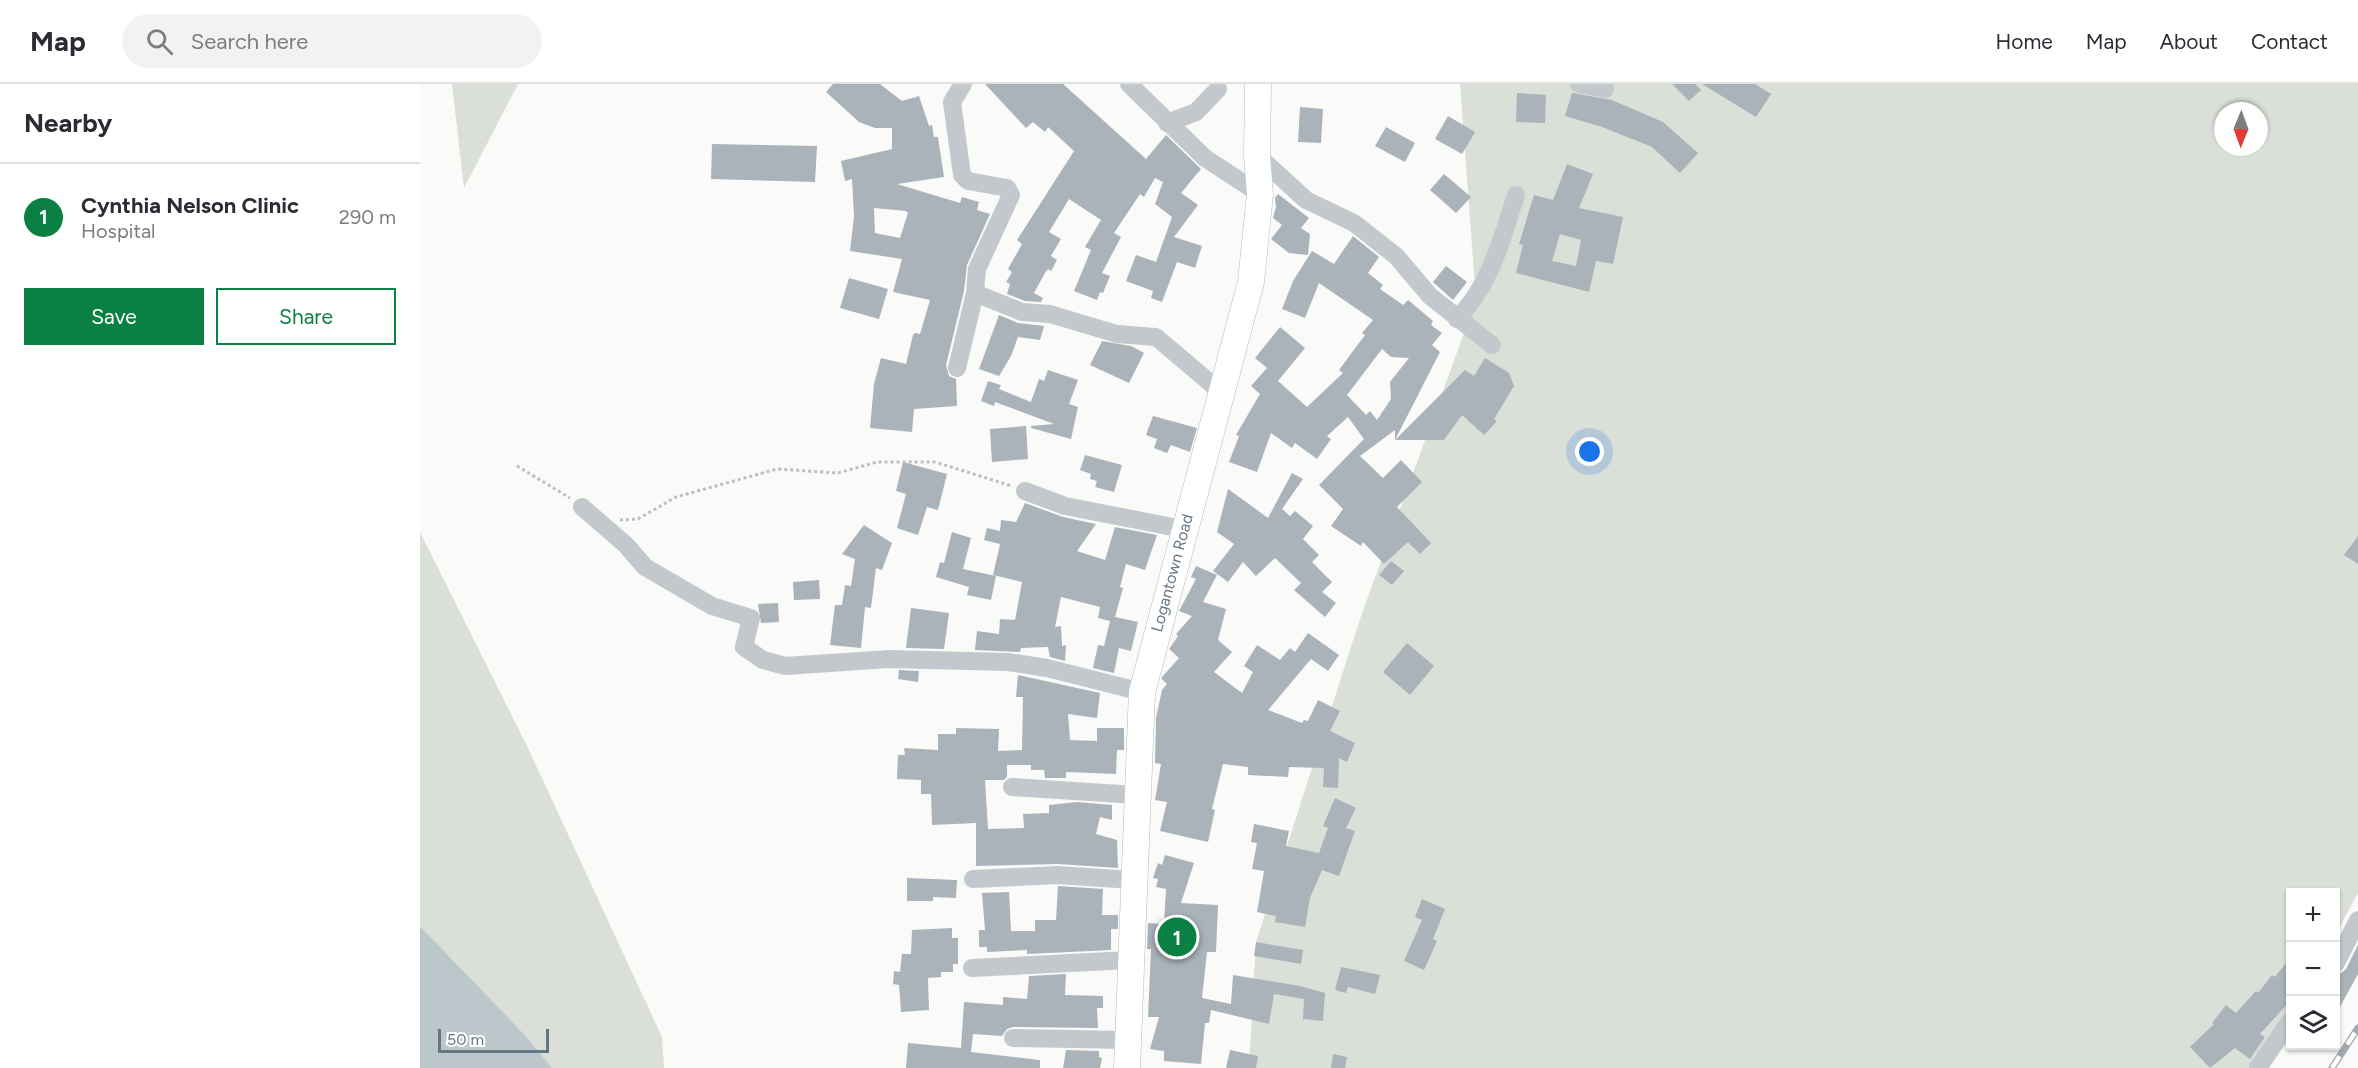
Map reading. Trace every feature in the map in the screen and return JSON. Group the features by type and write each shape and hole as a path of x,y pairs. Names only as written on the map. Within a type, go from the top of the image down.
{"street":[{"path":"957,368 975,293 977,269 1011,195 1007,188 966,180 962,175 952,102 963,84"},
{"path":"1129,84 1205,158 1260,194"},
{"name":"Logantown Road","path":"1127,1068 1126,1040 1142,692 1183,529 1251,282 1260,194 1257,154 1258,84"},
{"path":"1579,84 1605,88"},
{"path":"1167,123 1196,112 1218,89"},
{"path":"1257,154 1306,200 1354,223 1396,256 1430,296 1492,345"},
{"path":"1458,319 1476,300 1485,281 1516,195"},
{"path":"975,293 1022,312 1050,314 1117,334 1156,337 1221,392"},
{"path":"1025,492 1065,506 1183,529"},
{"path":"579,504 626,545 645,567 712,606 751,618 744,648 763,660 785,666 889,659 1008,662 1047,668 1142,692"},
{"path":"1012,787 1136,795"},
{"path":"973,879 1058,875 1133,880"},
{"path":"2340,955 2358,920"},
{"path":"972,968 1130,960"},
{"path":"2258,1068 2286,1027"},
{"path":"1013,1038 1126,1040"}],"path":[{"path":"616,520 639,519 676,497 777,470 838,472 877,462 935,462 1025,492"},
{"path":"517,466 579,504"}],"shaded area":[{"path":"452,84 518,84 464,188"},
{"path":"1460,84 2358,84 2358,893 2340,927 2340,888 2286,888 2286,1021 2255,1068 1249,1068 1256,942 1360,619 1476,300"},
{"path":"420,532 527,746 662,1037 664,1068 552,1068 524,1034 420,926"},
{"path":"420,926 524,1034 552,1068 420,1068"}],"building":[{"path":"833,84 880,84 902,101 919,96 929,126 932,125 934,137 938,137 944,177 897,184 960,203 962,197 979,202 977,210 990,214 967,265 964,291 946,365 949,376 956,379 957,406 914,409 912,432 870,428 874,384 881,358 906,364 913,335 920,334 930,300 893,292 902,259 850,251 854,216 852,179 845,181 841,161 892,149 892,128 875,128 859,122 826,92","holes":["874,208 908,213 900,238 875,233"]},
{"path":"985,84 1063,84 1146,159 1166,135 1201,169 1181,193 1198,205 1174,237 1202,246 1195,268 1177,262 1162,302 1151,298 1153,291 1126,281 1136,255 1156,262 1172,217 1155,204 1163,182 1155,178 1144,197 1140,194 1114,233 1121,237 1102,273 1110,276 1103,293 1100,292 1097,300 1074,291 1091,250 1085,247 1101,220 1069,199 1049,232 1061,239 1051,256 1057,260 1051,271 1048,269 1045,273 1034,293 1043,298 1041,302 1025,301 1007,294 1010,284 1006,282 1012,272 1008,269 1022,244 1017,240 1074,151 1048,127 1045,132 1033,122 1026,128"},
{"path":"1672,84 1695,84 1701,90 1689,101"},
{"path":"1702,84 1755,84 1771,94 1756,117"},
{"path":"1517,93 1546,95 1545,123 1516,122"},
{"path":"1572,93 1612,100 1663,122 1698,153 1680,173 1652,147 1602,127 1565,116"},
{"path":"1300,107 1323,109 1321,143 1298,142"},
{"path":"1448,116 1475,132 1462,154 1435,139"},
{"path":"1386,127 1415,143 1405,162 1375,146"},
{"path":"712,144 817,146 815,182 711,179"},
{"path":"1567,164 1593,174 1579,208 1623,217 1613,264 1596,261 1589,292 1516,273 1523,245 1519,244 1534,195 1553,200","holes":["1560,234 1581,240 1576,266 1552,261"]},
{"path":"1444,174 1471,197 1456,213 1430,190"},
{"path":"1278,194 1309,218 1301,228 1310,234 1308,255 1289,253 1271,239 1282,225 1273,218 1276,207 1275,198"},
{"path":"1353,236 1379,257 1368,273 1383,285 1380,289 1403,305 1408,300 1433,321 1431,325 1442,333 1432,345 1440,352 1395,440 1395,430 1360,456 1383,478 1401,460 1422,482 1397,507 1431,543 1420,554 1408,542 1384,564 1363,542 1361,546 1331,526 1343,509 1319,485 1364,439 1348,417 1327,436 1331,439 1317,459 1295,443 1292,448 1271,433 1257,472 1229,462 1239,436 1236,435 1260,394 1251,386 1267,368 1255,358 1280,327 1305,348 1278,381 1307,407 1343,373 1339,370 1365,335 1362,333 1373,320 1319,283 1305,318 1282,309 1293,281 1312,251 1334,264","holes":["1382,349 1391,357 1409,358 1390,382 1391,399 1377,420 1370,411 1366,415 1347,395"]},
{"path":"1446,266 1467,282 1453,300 1433,282"},
{"path":"849,278 888,289 879,319 840,308"},
{"path":"999,315 1018,323 1044,326 1040,340 1018,337 1011,356 999,376 979,369"},
{"path":"1102,341 1131,346 1144,353 1129,383 1090,365"},
{"path":"1485,358 1509,373 1514,386 1494,419 1497,421 1484,435 1462,415 1444,440 1395,440 1465,370 1474,376"},
{"path":"1048,370 1078,380 1069,404 1078,407 1071,439 1031,428 1031,426 1054,424 995,402 994,406 981,401 988,381 1001,385 999,389 1031,402 1039,379 1044,381"},
{"path":"1153,416 1197,428 1190,452 1171,445 1167,453 1154,448 1157,439 1146,435"},
{"path":"1026,426 1028,459 992,462 990,429"},
{"path":"1085,455 1122,465 1114,492 1095,487 1097,481 1090,479 1091,474 1080,470"},
{"path":"903,462 947,474 938,510 927,507 918,535 897,528 906,494 896,491"},
{"path":"1292,473 1303,479 1282,509 1290,516 1295,511 1313,526 1303,539 1319,555 1312,562 1332,582 1322,592 1336,603 1325,617 1294,590 1301,583 1275,558 1256,576 1243,562 1228,582 1213,571 1234,544 1217,532 1228,489 1268,518"},
{"path":"1025,503 1063,517 1096,524 1077,551 1105,560 1115,527 1157,535 1145,570 1126,564 1120,587 1123,588 1115,617 1138,622 1131,651 1119,648 1114,673 1093,668 1098,645 1104,646 1110,621 1098,618 1100,607 1061,597 1055,627 1061,626 1062,646 1066,645 1065,661 1050,657 1048,647 1021,648 1020,652 975,650 977,631 999,634 1000,619 1015,620 1022,582 993,575 1000,544 984,540 987,528 1000,531 1001,520 1016,522"},
{"path":"864,525 892,543 882,570 876,568 871,608 865,607 861,648 830,645 835,605 842,605 845,585 851,586 855,559 842,554"},
{"path":"952,532 971,538 963,569 996,576 991,600 967,595 969,587 936,577 940,562 944,563"},
{"path":"2358,536 2358,564 2344,555"},
{"path":"1391,561 1404,571 1392,585 1379,575"},
{"path":"1196,566 1217,575 1203,602 1226,609 1218,640 1232,652 1214,672 1242,693 1253,672 1244,666 1257,645 1280,660 1290,648 1295,652 1308,633 1339,655 1328,671 1311,659 1268,710 1302,723 1304,720 1308,721 1318,700 1340,711 1330,731 1355,743 1347,762 1339,758 1338,788 1323,787 1324,768 1289,767 1288,777 1248,775 1248,767 1223,764 1212,809 1215,810 1208,842 1160,831 1167,802 1155,800 1161,764 1155,763 1156,718 1162,690 1167,684 1161,678 1179,658 1169,649 1178,636 1176,634 1192,616 1179,611 1196,579 1191,577"},
{"path":"819,580 820,599 794,600 793,582"},
{"path":"778,603 779,622 761,623 758,604"},
{"path":"911,608 949,613 944,649 906,648"},
{"path":"1407,643 1434,666 1410,695 1383,672"},
{"path":"899,670 919,671 918,682 898,679"},
{"path":"1018,675 1100,693 1097,718 1068,714 1070,740 1097,741 1097,728 1124,728 1124,750 1117,750 1116,774 1066,772 1066,778 1045,778 1044,770 1031,770 1031,765 1007,765 1007,777 1004,780 985,780 988,829 1024,828 1023,814 1049,813 1049,805 1077,802 1112,805 1112,820 1100,817 1096,834 1117,840 1118,868 1058,864 976,866 976,823 932,825 931,794 921,794 921,780 897,779 898,755 905,755 904,748 938,750 938,734 956,734 956,728 999,729 998,751 1022,750 1023,697 1016,697"},
{"path":"1335,798 1356,808 1346,828 1355,831 1339,876 1322,870 1310,898 1305,927 1275,922 1276,916 1257,912 1264,871 1252,869 1257,843 1251,842 1254,824 1289,831 1286,846 1319,853 1328,828 1323,826"},
{"path":"1165,855 1194,863 1181,903 1218,905 1216,952 1207,952 1202,998 1231,1004 1233,975 1300,986 1325,993 1323,1021 1303,1019 1304,999 1274,994 1269,1024 1211,1010 1209,1023 1205,1023 1201,1064 1164,1061 1164,1051 1150,1049 1159,1017 1148,1017 1151,949 1147,949 1148,923 1164,924 1166,889 1156,887 1158,879 1153,878 1158,863 1162,865"},
{"path":"907,878 957,880 956,898 933,897 933,901 907,901"},
{"path":"1058,886 1103,889 1102,915 1118,915 1118,929 1111,929 1111,950 1027,954 1027,950 987,952 987,947 979,947 979,930 985,930 982,893 1009,892 1011,931 1035,931 1035,920 1056,920"},
{"path":"1422,899 1445,909 1433,939 1437,941 1424,970 1404,961 1422,920 1415,917"},
{"path":"952,928 952,938 958,938 958,964 953,964 953,972 941,972 941,977 928,978 929,1010 901,1012 899,985 893,984 894,971 900,972 902,954 911,954 912,930"},
{"path":"1256,942 1303,950 1301,964 1254,956"},
{"path":"2358,945 2358,974 2340,1007 2340,974 2346,969"},
{"path":"2286,963 2286,1005 2260,1034 2265,1037 2250,1059 2235,1048 2210,1068 2190,1047 2214,1024 2212,1023 2226,1005 2236,1013 2256,991 2258,993 2272,975 2275,977"},
{"path":"1341,967 1380,975 1375,994 1348,987 1346,993 1335,990"},
{"path":"1066,974 1065,995 1103,996 1103,1008 1097,1008 1098,1028 1013,1027 1007,1029 1002,1036 973,1034 971,1052 1040,1060 1040,1068 906,1068 908,1043 961,1048 964,1002 1003,1005 1003,997 1027,999 1029,976"},
{"path":"1066,1050 1099,1051 1099,1057 1102,1058 1100,1068 1063,1068"},
{"path":"1230,1050 1258,1056 1256,1068 1226,1068"},
{"path":"1333,1054 1347,1057 1345,1068 1331,1068"}],"railway":[{"path":"2332,1068 2358,1028"}],"place":[{"name":"Cynthia Nelson Clinic","path":"1177,937"}]}
